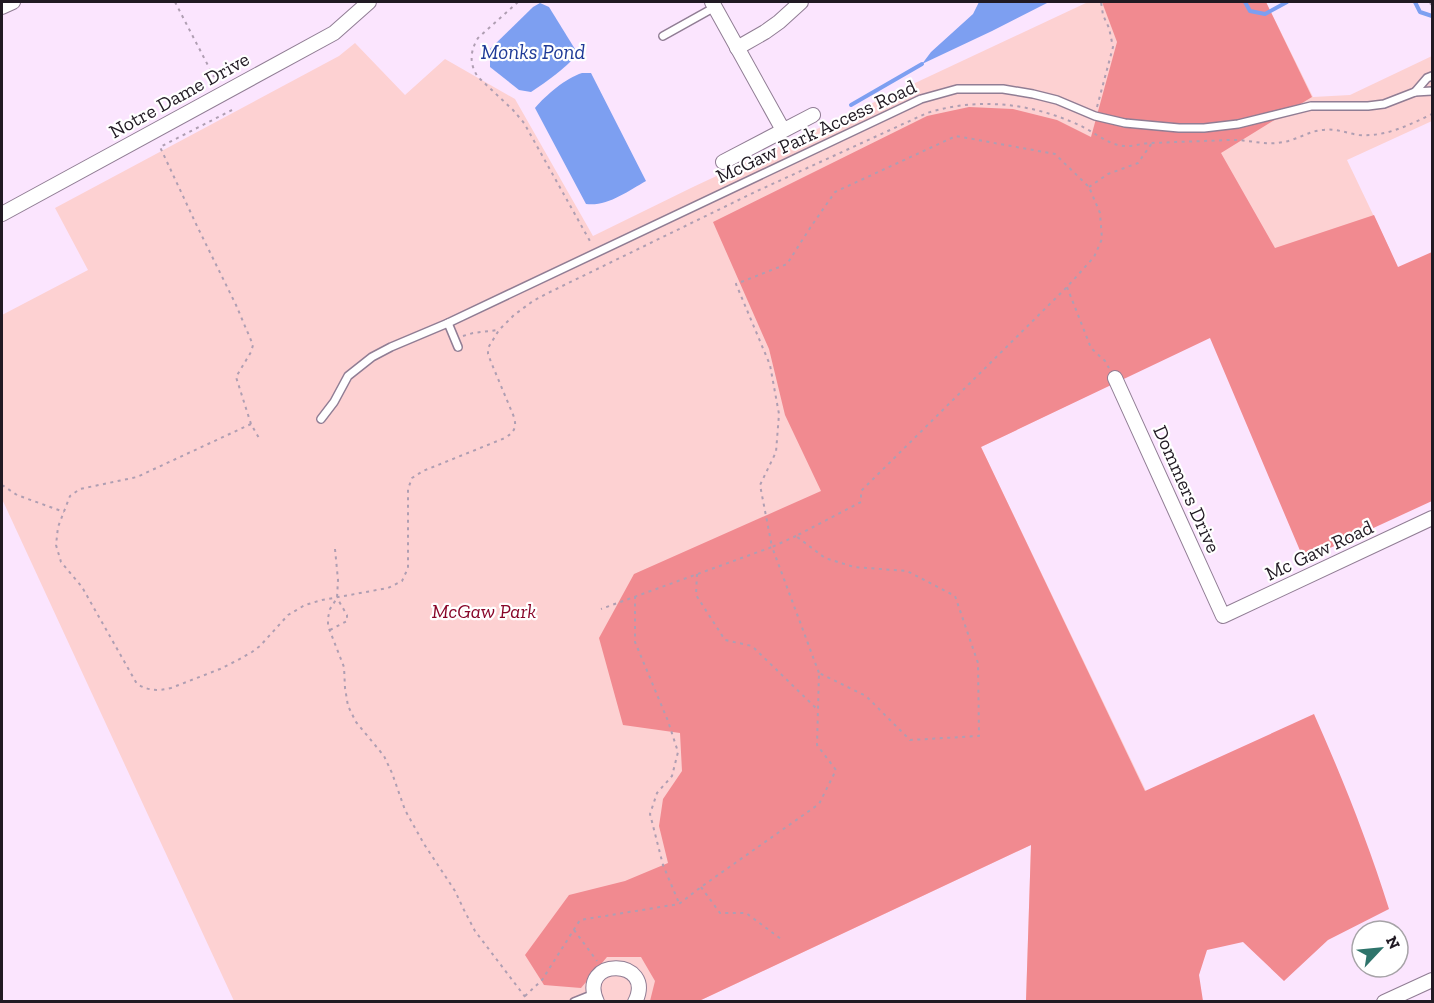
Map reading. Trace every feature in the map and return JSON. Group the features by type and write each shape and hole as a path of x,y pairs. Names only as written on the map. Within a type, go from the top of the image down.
{"street":[{"path":"2,8 13,2"},
{"name":"Notre Dame Drive","path":"2,214 334,33 369,2"},
{"path":"737,48 779,22 801,2"},
{"path":"713,4 783,130"},
{"path":"723,162 813,115"},
{"name":"Dommers Drive","path":"1115,378 1223,616"},
{"name":"Mc Gaw Road","path":"1223,616 1432,518"},
{"path":"596,998 594,987 604,970 619,968 633,975 637,981 635,1002"},
{"path":"1384,1002 1432,980"}],"lane":[{"path":"663,36 713,4"},
{"name":"McGaw Park Access Road","path":"1415,92 1427,78 1432,76"},
{"name":"McGaw Park Access Road","path":"321,419 334,402 348,376 372,357 921,99 957,89 1003,88 1057,100 1095,116 1125,123 1204,128 1238,124 1311,106 1384,104 1415,92 1432,91"},
{"path":"448,322 458,348"},
{"path":"574,1002 596,998"}],"path":[{"path":"175,2 214,77"},
{"path":"518,2 474,44 471,59 473,71 524,123 591,243"},
{"path":"1095,116 1113,47 1101,2"},
{"path":"1430,2 1432,7"},
{"path":"251,424 136,477 80,489 70,496 58,527 56,545 61,562 82,587 137,684 147,689 155,691 171,688 238,660 260,646 288,615 305,605 388,588 402,581 408,568 408,489 412,478 423,471 505,438 516,427 488,354 490,342 499,330 523,308 533,301 813,165 927,113 966,104 1014,105 1067,119 1115,144 1125,146 1229,140 1270,144 1322,130 1371,135 1399,129 1432,114"},
{"path":"232,110 160,147 253,345 236,377 251,424 259,438"},
{"path":"525,996 542,980 580,920 679,904 701,886 819,804 836,770 817,745 819,673 772,547 760,485 776,452 779,414 770,365 736,284 787,264 835,192 956,136 1055,154 1089,187 1100,213 1102,239 1094,257 1067,287 861,492 861,502 772,547 601,609"},
{"path":"1089,187 1108,174 1138,163 1152,143"},
{"path":"807,153 813,165"},
{"path":"1067,287 1091,348 1105,361 1115,378"},
{"path":"454,339 473,333 499,330"},
{"path":"2,485 17,495 64,512"},
{"path":"796,536 825,558 854,567 907,571 955,596 978,663 979,736 910,740 866,696 819,673"},
{"path":"335,549 337,598 330,609 328,618 330,630 344,667 348,706 356,722 384,756 405,810 455,891 476,931 529,1002"},
{"path":"697,574 696,595 725,640 752,646 818,710"},
{"path":"635,596 635,642 668,721 678,752 672,776 657,793 650,814 663,865 679,904"},
{"path":"330,630 347,621 347,615 337,598"},
{"path":"701,886 720,913 746,913 781,939"},
{"path":"574,930 604,970"}],"green space":[{"name":"McGaw Park","path":"1088,2 1266,2 1313,97 1350,95 1432,56 1432,121 1347,160 1390,250 981,447 1146,791 1026,1001 1031,845 699,1001 234,1001 2,499 2,315 88,270 55,208 339,56 355,43 405,95 445,59 515,99 593,236"}],"shaded area":[{"path":"1102,2 1266,2 1312,97 1221,153 1275,248 1374,215 1398,267 1432,252 1432,501 1304,560 1210,338 981,447 1145,791 1314,714 1354,810 1389,909 1369,919 1350,919 1350,929 1328,940 1284,981 1243,942 1207,950 1199,975 1203,1001 1026,1001 1031,845 699,1001 650,1001 655,981 641,957 607,957 581,988 544,985 525,955 569,895 625,881 668,863 659,826 663,799 682,771 680,733 623,725 599,638 634,574 821,491 785,415 769,349 713,222 927,116 969,107 1013,109 1057,120 1091,137 1117,42"}],"water":[{"path":"979,2 1049,2 922,64 931,52 973,14"},
{"name":"Monks Pond","path":"540,3 549,7 578,54 531,92 519,90 490,67 490,49"},
{"path":"582,73 591,73 646,181 617,197 594,204 586,204 535,108 569,79"}],"waterway":[{"path":"1245,2 1250,11 1265,14 1287,2"},
{"path":"1415,2 1420,12 1432,16"},
{"path":"851,105 922,64"}]}
